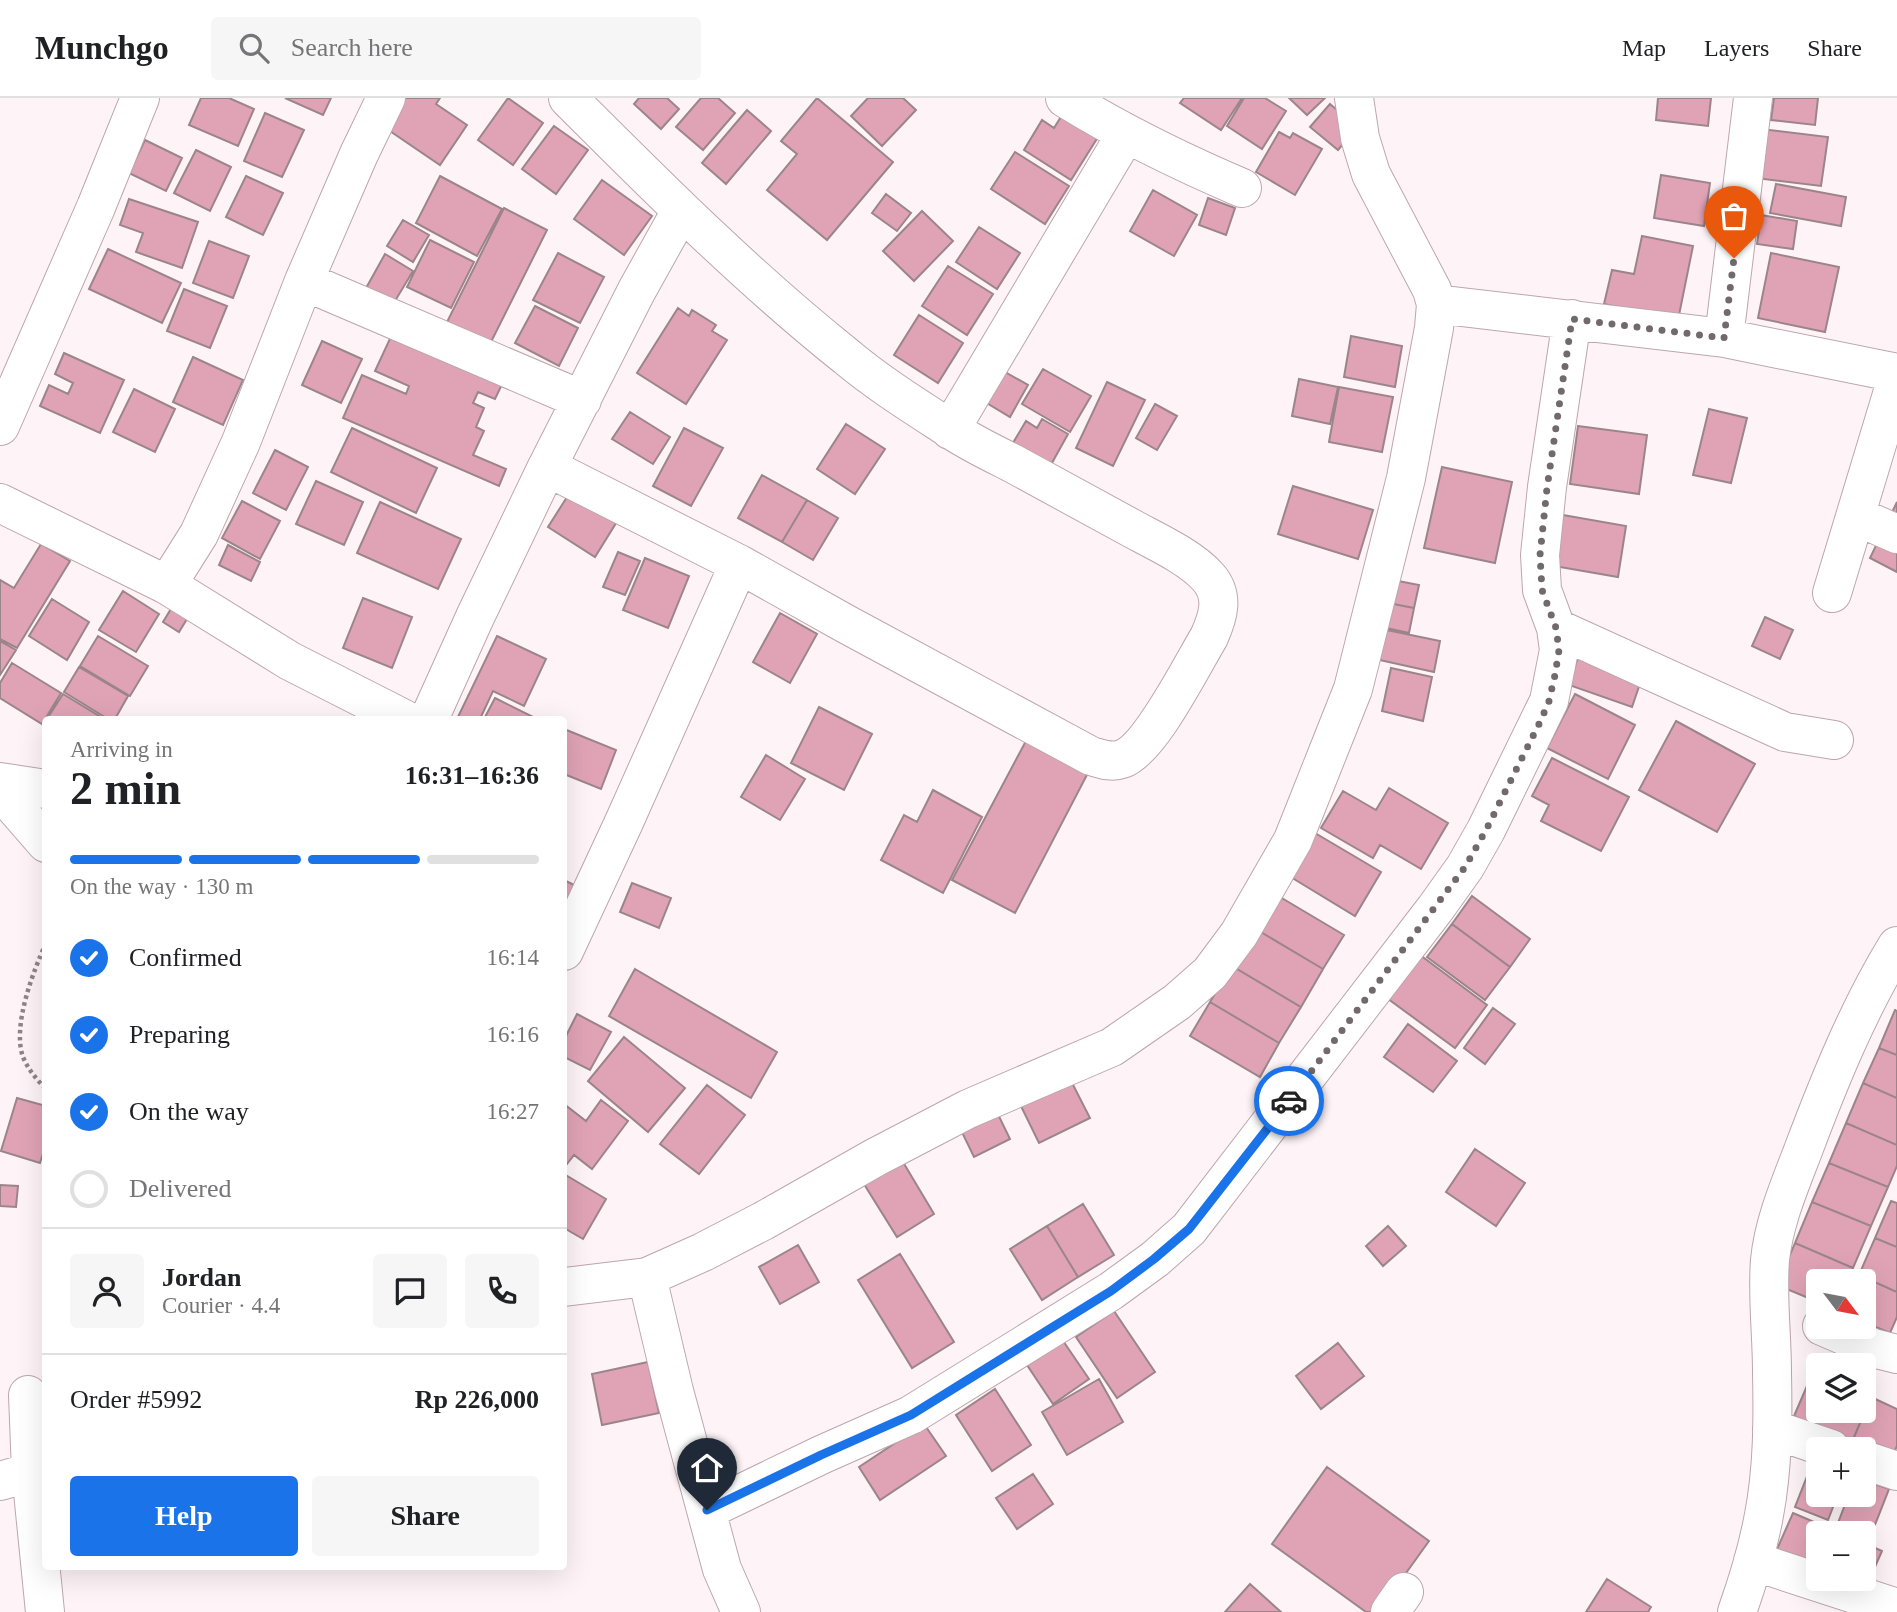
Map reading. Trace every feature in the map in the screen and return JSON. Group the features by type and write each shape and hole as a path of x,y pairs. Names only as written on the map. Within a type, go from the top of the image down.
{"street":[{"path":"0,426 141,98"},
{"path":"167,585 200,534 241,442 304,281 386,98"},
{"path":"547,467 739,564 1091,756 1112,762 1135,752 1150,737 1209,636 1218,610 1219,598 1215,588 1209,578 1193,564 950,430 849,359 681,211 568,98"},
{"path":"1065,98 1178,161 1242,188"},
{"path":"567,1287 647,1277 704,1252 968,1109 1112,1047 1177,1002 1210,972 1239,934 1293,840 1353,689 1406,478 1434,328 1436,304 1432,290 1371,174 1360,138 1354,98"},
{"path":"1724,338 1754,98"},
{"path":"950,430 1126,134"},
{"path":"430,716 547,467 637,290 681,211"},
{"path":"304,281 582,400"},
{"path":"1436,304 1724,338 1897,376 1832,593"},
{"path":"707,1510 911,1415 1111,1291 1154,1259 1189,1229 1301,1086 1465,867 1549,701 1559,650 1556,628 1542,590 1540,555 1572,319"},
{"path":"0,503 167,585 290,661 398,716"},
{"path":"1856,516 1897,534"},
{"path":"567,944 739,564"},
{"path":"1556,628 1785,732 1834,740"},
{"path":"0,782 42,788"},
{"path":"0,790 42,838"},
{"path":"1737,1612 1764,1515 1772,1451 1769,1304 1771,1258 1780,1210 1827,1087 1874,983 1897,946"},
{"path":"647,1277 674,1391 722,1569 741,1612"},
{"path":"1769,1304 1806,1320"},
{"path":"1851,1339 1897,1354"},
{"path":"25,1392 15,1476 45,1612"},
{"path":"1772,1429 1806,1441"},
{"path":"1876,1464 1897,1471"},
{"path":"1753,1561 1897,1608"}],"path":[{"path":"42,951 24,1004 20,1037 22,1054 28,1069 42,1085"}],"building":[{"path":"201,98 229,98 254,109 238,146 189,125"},
{"path":"285,98 331,98 323,115"},
{"path":"403,98 440,98 436,104 467,125 440,165 384,127"},
{"path":"508,98 543,123 513,165 478,140"},
{"path":"639,98 667,98 679,109 661,129 634,104"},
{"path":"701,98 718,98 735,113 703,150 676,127"},
{"path":"817,98 893,162 827,240 767,190 797,154 781,141"},
{"path":"868,98 903,98 916,110 882,146 851,116"},
{"path":"1184,98 1242,98 1221,130 1180,103"},
{"path":"1244,98 1265,98 1286,111 1262,149 1227,126"},
{"path":"1289,98 1325,98 1307,115"},
{"path":"1658,98 1711,98 1708,126 1656,120"},
{"path":"1774,98 1818,98 1815,125 1771,120"},
{"path":"1330,104 1357,127 1338,150 1310,127"},
{"path":"747,110 771,131 726,184 702,163"},
{"path":"265,113 304,130 282,177 244,161"},
{"path":"1062,115 1098,137 1071,180 1024,150 1042,120 1054,128"},
{"path":"554,126 588,150 556,194 522,169"},
{"path":"1761,129 1828,137 1821,186 1755,178"},
{"path":"1279,132 1290,138 1293,133 1322,149 1295,195 1256,172"},
{"path":"145,140 182,158 166,191 129,173"},
{"path":"196,150 231,167 210,211 174,193"},
{"path":"1015,152 1069,186 1045,224 991,189"},
{"path":"1661,175 1710,183 1704,226 1654,218"},
{"path":"246,176 283,193 263,235 226,217"},
{"path":"440,176 502,209 477,256 416,223"},
{"path":"602,180 652,216 624,255 574,219"},
{"path":"1776,184 1846,197 1841,226 1770,213"},
{"path":"1153,190 1197,215 1174,256 1130,231"},
{"path":"886,194 911,213 897,231 872,213"},
{"path":"1208,198 1235,208 1226,235 1199,225"},
{"path":"129,199 198,222 182,268 136,252 143,233 120,225"},
{"path":"504,208 547,230 490,344 447,322"},
{"path":"922,211 953,241 914,281 883,251"},
{"path":"1761,215 1797,221 1793,249 1757,244"},
{"path":"403,220 429,235 413,262 387,246"},
{"path":"979,227 1020,253 997,289 956,262"},
{"path":"1642,236 1693,246 1678,320 1604,304 1612,270 1634,274"},
{"path":"430,240 474,262 451,308 407,287"},
{"path":"209,241 249,256 233,298 193,283"},
{"path":"108,249 181,283 162,323 89,289"},
{"path":"558,253 604,277 580,323 533,300"},
{"path":"1771,253 1839,267 1825,332 1758,318"},
{"path":"385,254 413,271 392,306 365,290"},
{"path":"948,266 993,294 967,335 922,306"},
{"path":"184,289 227,306 210,348 167,331"},
{"path":"535,306 578,328 559,366 515,343"},
{"path":"678,308 689,316 692,310 716,325 712,331 727,340 686,404 637,373"},
{"path":"919,315 963,343 938,383 894,355"},
{"path":"394,330 505,378 495,399 478,392 473,403 484,408 476,427 484,431 473,455 506,469 499,486 343,418 362,375 406,394 409,386 375,371"},
{"path":"1351,336 1402,346 1395,387 1344,377"},
{"path":"322,341 362,359 341,403 302,385"},
{"path":"64,353 124,380 100,433 40,406 49,385 68,394 73,383 55,374"},
{"path":"193,357 243,380 223,425 173,402"},
{"path":"998,368 1028,385 1010,417 980,399"},
{"path":"1043,369 1091,396 1070,432 1022,404"},
{"path":"1299,379 1338,387 1330,424 1292,416"},
{"path":"1107,382 1145,400 1113,466 1076,448"},
{"path":"1339,387 1393,397 1382,452 1329,442"},
{"path":"134,389 175,409 155,452 113,432"},
{"path":"1155,404 1177,416 1157,450 1136,438"},
{"path":"1709,409 1747,418 1731,483 1693,475"},
{"path":"630,412 670,437 653,464 612,439"},
{"path":"1042,419 1068,434 1048,470 1010,448 1026,421 1037,428"},
{"path":"846,424 885,449 855,494 817,469"},
{"path":"1578,426 1647,435 1639,494 1570,484"},
{"path":"352,428 437,468 416,513 331,472"},
{"path":"684,428 723,448 691,506 653,486"},
{"path":"275,450 308,467 286,510 253,493"},
{"path":"1442,467 1512,482 1495,563 1424,548"},
{"path":"762,475 807,500 782,542 738,518"},
{"path":"316,481 363,502 344,545 296,524"},
{"path":"574,486 621,515 595,557 548,527"},
{"path":"1293,486 1373,510 1358,559 1278,534"},
{"path":"807,500 838,518 813,560 782,542"},
{"path":"242,501 280,521 260,559 222,538"},
{"path":"380,502 461,539 438,589 357,553"},
{"path":"1897,502 1897,572 1870,558"},
{"path":"1563,515 1626,526 1618,577 1554,566"},
{"path":"41,544 70,561 17,648 0,639 0,580 14,588"},
{"path":"228,545 260,562 251,581 219,565"},
{"path":"618,552 640,561 625,595 603,587"},
{"path":"645,558 689,576 668,628 623,610"},
{"path":"1383,578 1419,585 1414,608 1378,601"},
{"path":"123,591 159,614 136,652 99,630"},
{"path":"363,598 412,617 392,668 343,648"},
{"path":"52,599 89,622 67,660 29,636"},
{"path":"1378,601 1414,608 1409,633 1373,625"},
{"path":"174,604 190,614 179,632 163,622"},
{"path":"780,613 817,634 790,683 753,662"},
{"path":"1765,617 1793,630 1780,659 1752,646"},
{"path":"1372,627 1440,641 1434,672 1366,657"},
{"path":"98,636 148,666 130,696 80,666"},
{"path":"497,636 546,659 524,706 493,691 481,716 458,716"},
{"path":"0,641 16,650 0,675"},
{"path":"1581,648 1645,669 1632,707 1569,685"},
{"path":"12,663 61,693 47,716 42,716 42,724 0,698 0,683"},
{"path":"79,667 128,696 117,716 103,716 64,692"},
{"path":"1391,668 1432,677 1423,721 1382,711"},
{"path":"63,694 99,716 49,716"},
{"path":"1575,694 1635,725 1608,779 1547,748"},
{"path":"495,698 531,716 486,716"},
{"path":"819,707 872,734 844,790 791,763"},
{"path":"1676,721 1755,764 1717,832 1639,790"},
{"path":"567,730 616,750 601,789 567,775"},
{"path":"1027,739 1089,771 1015,913 952,880"},
{"path":"766,755 805,779 780,820 741,797"},
{"path":"1552,758 1629,797 1601,851 1541,821 1549,805 1532,796"},
{"path":"1389,788 1448,823 1421,869 1380,845 1373,858 1321,828 1343,791 1376,810"},
{"path":"933,790 982,817 943,893 881,860 904,815 917,822"},
{"path":"1315,833 1381,872 1355,916 1289,876"},
{"path":"567,882 582,889 567,920"},
{"path":"632,883 671,898 659,928 620,912"},
{"path":"1275,894 1344,935 1323,969 1254,928"},
{"path":"1472,896 1530,939 1510,967 1452,924"},
{"path":"1452,924 1510,967 1485,1000 1427,957"},
{"path":"1254,928 1323,969 1301,1007 1232,966"},
{"path":"1412,949 1487,1005 1455,1048 1380,993"},
{"path":"1232,966 1301,1007 1279,1043 1210,1002"},
{"path":"635,969 777,1052 751,1098 609,1016"},
{"path":"1210,1002 1279,1043 1260,1077 1190,1036"},
{"path":"1493,1008 1515,1024 1485,1064 1464,1048"},
{"path":"1895,1010 1897,1011 1897,1055 1879,1048"},
{"path":"577,1014 611,1032 590,1070 567,1058 567,1034"},
{"path":"1408,1024 1457,1061 1433,1092 1384,1057"},
{"path":"624,1037 685,1088 648,1132 588,1081"},
{"path":"1879,1048 1897,1055 1897,1098 1863,1083"},
{"path":"1067,1073 1090,1118 1039,1143 1017,1098"},
{"path":"1863,1083 1897,1098 1897,1145 1846,1123"},
{"path":"707,1085 745,1115 699,1174 660,1144"},
{"path":"17,1098 42,1105 40,1163 1,1151"},
{"path":"601,1100 628,1121 592,1169 574,1155 567,1164 567,1106 586,1121"},
{"path":"993,1104 1010,1139 974,1157 957,1122"},
{"path":"1846,1123 1897,1145 1897,1166 1888,1187 1829,1163"},
{"path":"1475,1149 1525,1183 1496,1226 1446,1192"},
{"path":"897,1152 934,1214 897,1237 859,1176"},
{"path":"1829,1163 1888,1187 1871,1226 1812,1202"},
{"path":"567,1176 606,1199 583,1239 567,1230"},
{"path":"0,1185 18,1186 16,1207 0,1206"},
{"path":"1891,1201 1897,1203 1897,1247 1875,1238"},
{"path":"1812,1202 1871,1226 1853,1268 1795,1243"},
{"path":"1083,1204 1114,1255 1078,1277 1047,1226"},
{"path":"1047,1226 1078,1277 1042,1300 1010,1249"},
{"path":"1388,1226 1406,1246 1383,1266 1366,1246"},
{"path":"1875,1238 1897,1247 1897,1292 1876,1283 1876,1269 1862,1269"},
{"path":"1795,1243 1853,1268 1806,1269 1806,1297 1777,1285"},
{"path":"798,1245 819,1282 780,1304 759,1267"},
{"path":"900,1254 954,1342 912,1368 858,1280"},
{"path":"1876,1283 1897,1292 1897,1317 1890,1333 1876,1327"},
{"path":"1114,1311 1155,1372 1117,1398 1076,1337"},
{"path":"1055,1329 1089,1379 1053,1404 1019,1353"},
{"path":"1338,1343 1364,1376 1321,1409 1296,1376"},
{"path":"648,1362 659,1413 602,1425 592,1374"},
{"path":"1099,1379 1123,1422 1067,1455 1042,1412"},
{"path":"1806,1388 1806,1421 1794,1416"},
{"path":"995,1389 1031,1445 992,1471 956,1415"},
{"path":"1876,1399 1897,1409 1897,1446 1891,1459 1876,1452 1876,1437 1854,1437 1860,1423 1876,1423"},
{"path":"1810,1423 1860,1423 1854,1437 1841,1437"},
{"path":"924,1424 946,1456 880,1500 859,1467"},
{"path":"1327,1467 1429,1541 1378,1612 1366,1612 1272,1544"},
{"path":"1033,1474 1053,1504 1017,1529 996,1498"},
{"path":"1806,1479 1806,1507 1833,1507 1828,1520 1795,1507"},
{"path":"1876,1484 1889,1489 1876,1522 1839,1521 1844,1507 1876,1507"},
{"path":"1793,1513 1812,1521 1806,1521 1806,1570 1774,1556"},
{"path":"1876,1548 1882,1551 1876,1565"},
{"path":"1607,1579 1651,1607 1648,1612 1586,1612"},
{"path":"1250,1584 1281,1612 1225,1612"}],"way so far":[{"path":"1289,1101 1465,867 1549,701 1559,650 1556,628 1542,590 1540,555 1572,319 1724,338 1734,258"}],"route":[{"path":"707,1510 911,1415 1111,1291 1189,1229 1289,1101"}]}
